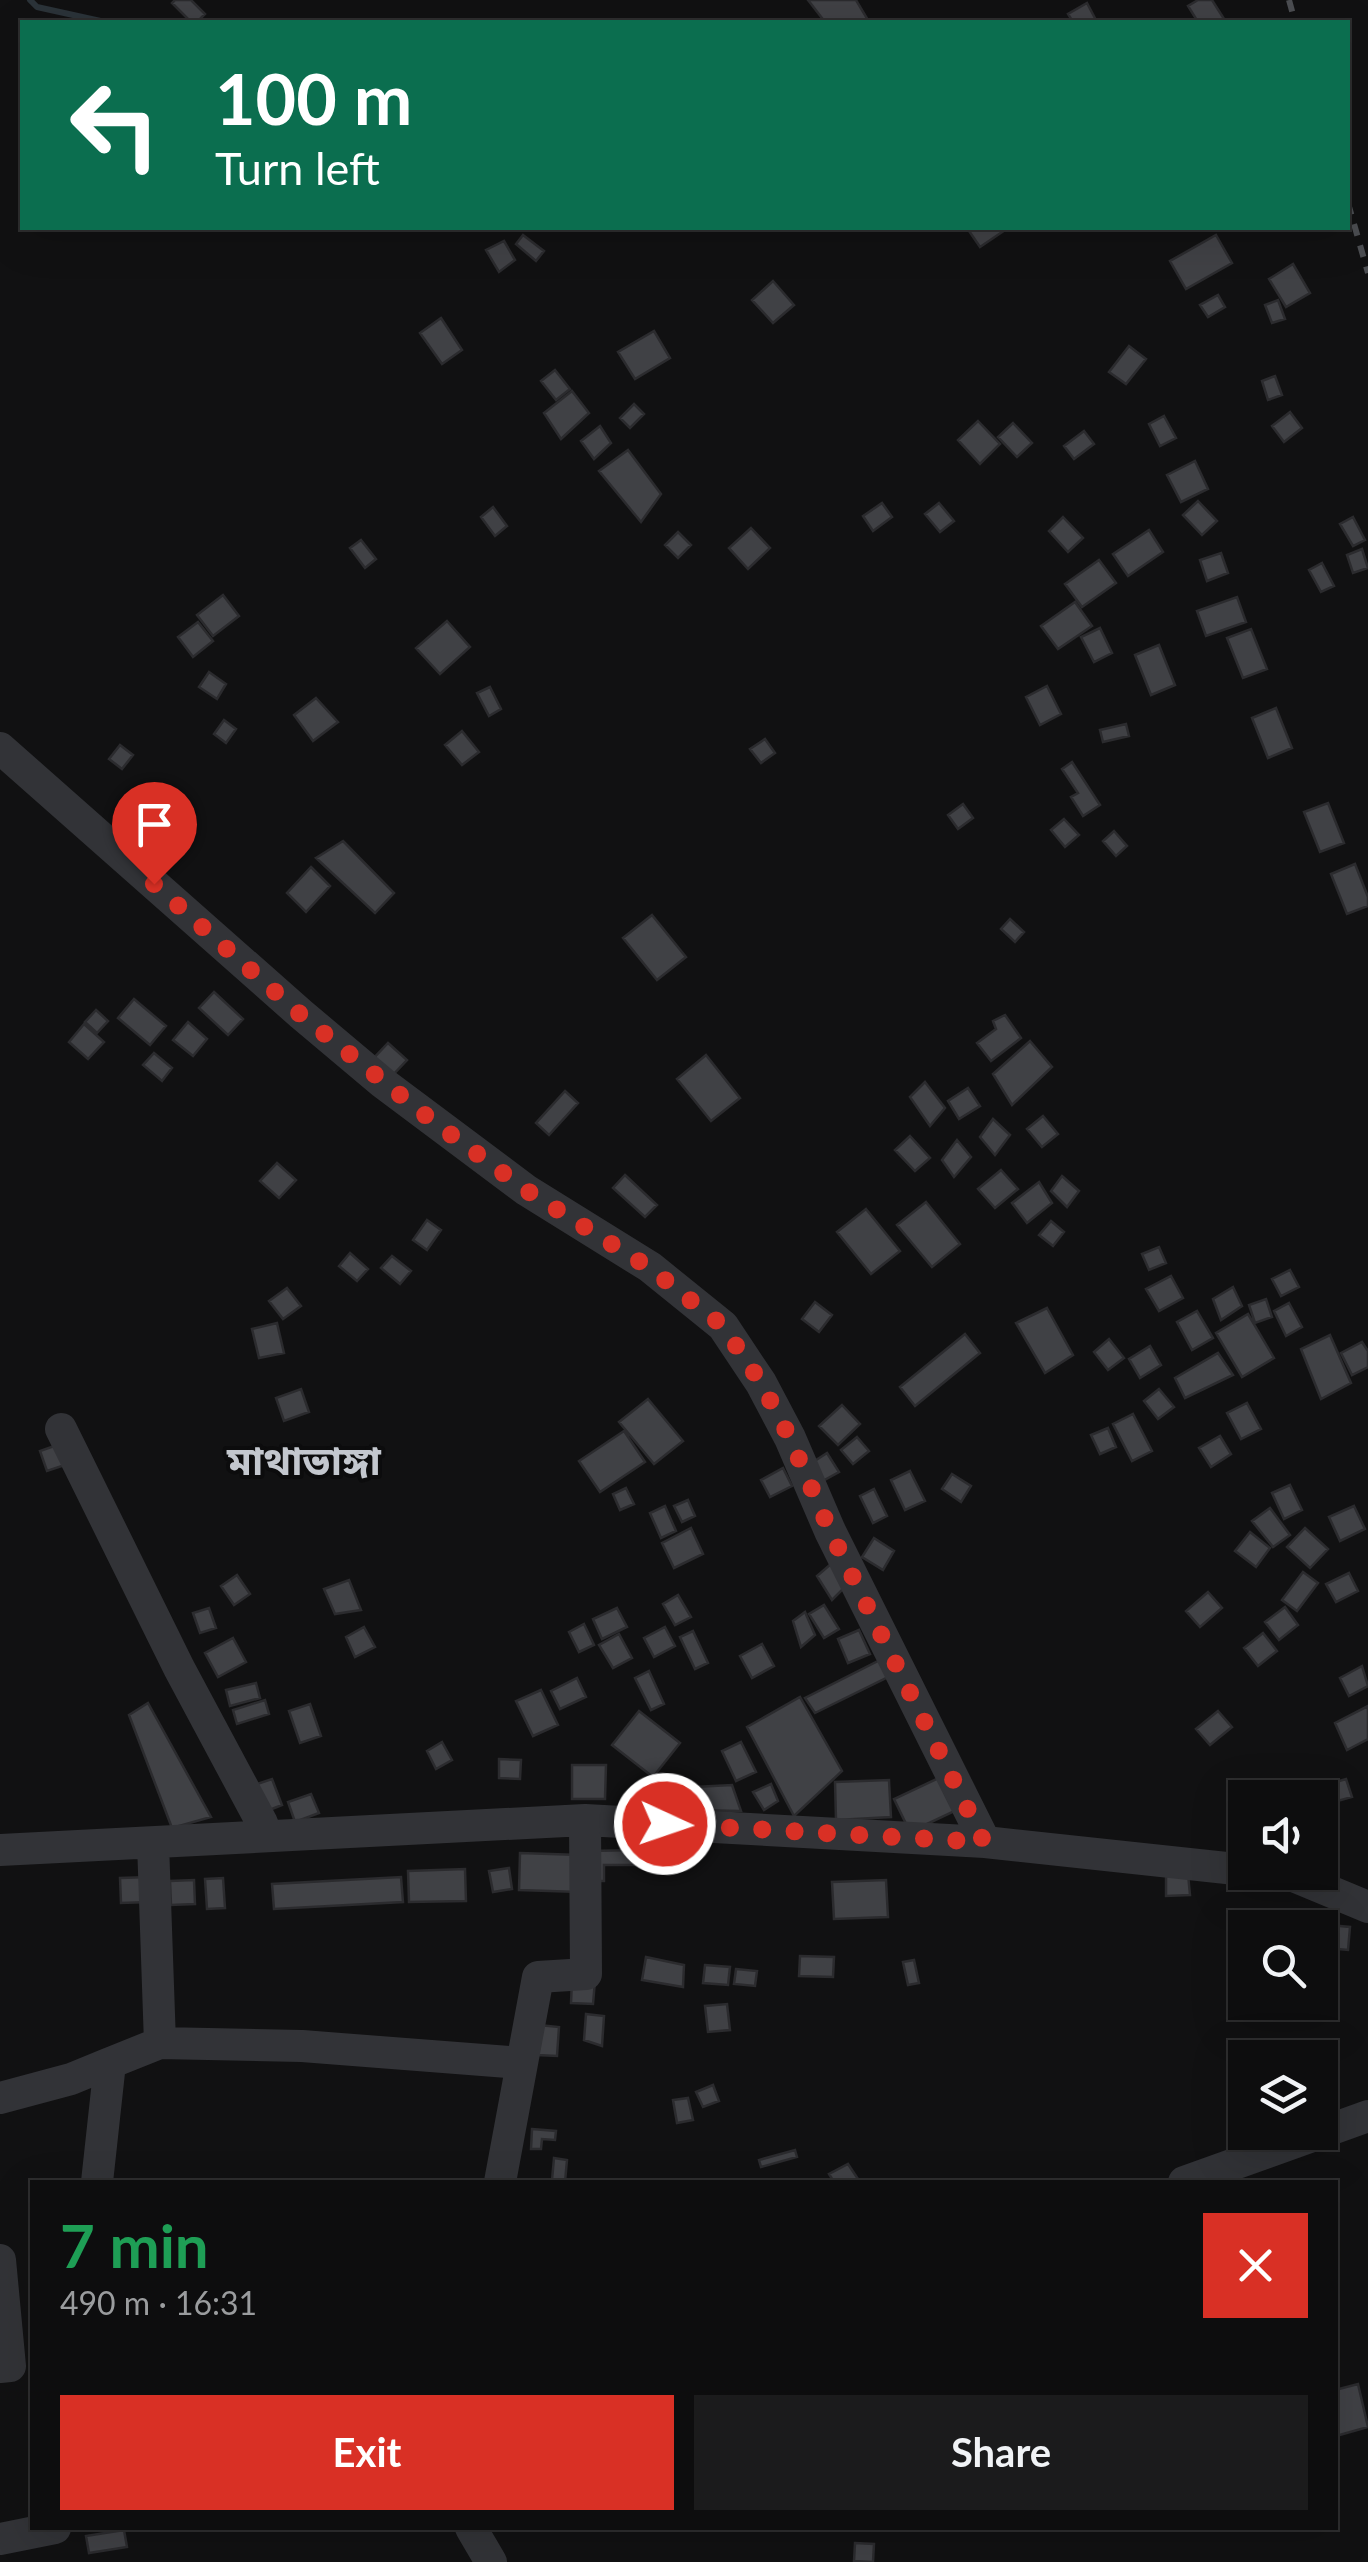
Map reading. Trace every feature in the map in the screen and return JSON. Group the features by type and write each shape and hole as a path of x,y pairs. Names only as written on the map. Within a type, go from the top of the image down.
{"street":[{"path":"0,748 383,1083 526,1190 650,1268 723,1326 761,1383 790,1438 830,1531 984,1842"},
{"path":"61,1428 178,1668 262,1823"},
{"path":"500,2180 538,1977 586,1974 585,1820"},
{"path":"0,1850 585,1820 984,1842 1228,1868"},
{"path":"153,1842 160,2043"},
{"path":"1328,1890 1368,1906"},
{"path":"0,2098 71,2079 160,2043 302,2046 521,2064"},
{"path":"97,2180 110,2063"},
{"path":"1190,2180 1368,2116"},
{"path":"0,2260 10,2366 0,2367"},
{"path":"0,2539 44,2530"},
{"path":"472,2530 491,2562"}],"building":[{"path":"191,0 205,14 199,20 189,20 172,3"},
{"path":"808,0 856,0 868,20 823,20"},
{"path":"1198,0 1212,0 1225,20 1197,20 1188,6"},
{"path":"1087,3 1096,20 1072,20 1068,14"},
{"path":"968,230 1005,230 980,247"},
{"path":"523,235 544,251 536,261 516,244"},
{"path":"1216,235 1232,263 1186,289 1170,261"},
{"path":"504,241 515,260 499,272 486,250"},
{"path":"1293,264 1310,293 1286,307 1269,279"},
{"path":"773,281 794,305 773,323 752,300"},
{"path":"1218,295 1225,307 1208,317 1200,305"},
{"path":"1278,300 1285,319 1272,323 1265,305"},
{"path":"441,318 462,350 442,364 420,333"},
{"path":"654,331 670,358 635,379 618,352"},
{"path":"1129,346 1146,359 1126,384 1109,372"},
{"path":"555,370 570,389 556,400 541,381"},
{"path":"1275,376 1282,395 1268,400 1262,381"},
{"path":"572,391 589,413 561,439 544,413"},
{"path":"634,404 644,414 630,428 620,418"},
{"path":"1290,412 1302,428 1284,442 1272,426"},
{"path":"1164,416 1176,438 1160,446 1149,424"},
{"path":"978,421 1000,444 980,464 958,440"},
{"path":"1013,423 1032,443 1017,457 998,437"},
{"path":"600,426 611,443 594,459 581,441"},
{"path":"1084,431 1094,444 1074,459 1064,446"},
{"path":"628,450 661,494 641,522 599,471"},
{"path":"1195,461 1208,489 1181,502 1167,475"},
{"path":"1198,501 1217,521 1202,535 1183,515"},
{"path":"882,503 892,517 873,531 863,516"},
{"path":"939,503 954,521 940,532 925,514"},
{"path":"493,507 507,526 495,536 481,517"},
{"path":"1063,517 1083,538 1068,552 1049,531"},
{"path":"1353,517 1365,540 1353,546 1340,524"},
{"path":"751,528 770,548 748,569 729,548"},
{"path":"1149,530 1163,552 1128,576 1113,554"},
{"path":"678,532 691,545 678,558 665,545"},
{"path":"361,540 376,559 365,568 350,548"},
{"path":"1362,549 1368,568 1353,573 1347,555"},
{"path":"1221,553 1228,573 1207,581 1200,560"},
{"path":"1099,560 1116,583 1082,607 1065,584"},
{"path":"1322,563 1334,586 1321,592 1309,570"},
{"path":"223,595 239,616 213,636 197,615"},
{"path":"1237,597 1246,622 1206,636 1197,611"},
{"path":"1075,602 1092,626 1058,649 1041,626"},
{"path":"447,621 470,647 440,674 416,648"},
{"path":"198,622 213,641 193,657 178,637"},
{"path":"1100,628 1112,653 1094,662 1081,637"},
{"path":"1251,629 1267,669 1243,678 1227,638"},
{"path":"1159,645 1175,685 1151,695 1135,655"},
{"path":"209,672 226,684 217,699 199,687"},
{"path":"1047,686 1061,714 1040,725 1026,697"},
{"path":"490,687 501,709 489,716 477,693"},
{"path":"316,698 338,722 313,741 294,715"},
{"path":"1276,708 1292,748 1268,758 1252,718"},
{"path":"224,720 236,729 226,743 214,734"},
{"path":"1126,724 1129,736 1103,742 1100,730"},
{"path":"462,731 479,752 462,765 445,745"},
{"path":"765,739 775,753 761,763 750,749"},
{"path":"120,745 133,755 122,769 109,759"},
{"path":"1072,762 1100,805 1083,816 1071,797 1078,793 1062,769"},
{"path":"1328,803 1344,843 1320,852 1304,812"},
{"path":"963,804 973,818 958,829 948,815"},
{"path":"1064,819 1079,835 1065,847 1051,830"},
{"path":"1114,831 1127,846 1116,856 1103,841"},
{"path":"343,841 394,893 375,913 316,858"},
{"path":"1355,864 1368,906 1347,914 1331,874"},
{"path":"311,867 330,886 306,912 287,893"},
{"path":"652,915 686,957 657,980 623,938"},
{"path":"1010,919 1024,932 1015,942 1001,929"},
{"path":"214,992 243,1019 228,1035 199,1008"},
{"path":"134,999 166,1026 150,1045 118,1018"},
{"path":"96,1010 108,1021 97,1033 85,1022"},
{"path":"1005,1015 1021,1038 991,1061 977,1043 996,1029 993,1021"},
{"path":"188,1022 207,1039 193,1056 173,1040"},
{"path":"84,1024 104,1042 88,1059 69,1042"},
{"path":"1030,1041 1052,1067 1012,1105 993,1074"},
{"path":"388,1043 407,1060 390,1078 371,1061"},
{"path":"154,1053 172,1068 162,1081 143,1065"},
{"path":"706,1055 740,1098 711,1121 677,1079"},
{"path":"925,1082 945,1108 930,1126 910,1097"},
{"path":"968,1088 980,1106 959,1119 948,1101"},
{"path":"565,1091 578,1103 549,1135 536,1123"},
{"path":"1043,1116 1058,1134 1042,1147 1027,1129"},
{"path":"993,1119 1010,1135 995,1155 980,1137"},
{"path":"910,1136 930,1158 915,1171 895,1150"},
{"path":"957,1140 971,1157 954,1177 942,1160"},
{"path":"277,1163 296,1180 279,1198 260,1181"},
{"path":"1001,1170 1018,1189 995,1208 978,1189"},
{"path":"625,1175 657,1205 645,1217 613,1188"},
{"path":"1062,1176 1079,1191 1067,1207 1051,1191"},
{"path":"1039,1182 1052,1203 1027,1223 1012,1203"},
{"path":"926,1202 960,1244 932,1267 897,1225"},
{"path":"866,1209 900,1251 871,1274 837,1232"},
{"path":"427,1220 441,1230 427,1250 413,1240"},
{"path":"1051,1221 1064,1232 1053,1246 1039,1235"},
{"path":"1159,1247 1166,1263 1149,1270 1142,1254"},
{"path":"350,1253 368,1269 357,1281 339,1266"},
{"path":"392,1256 411,1271 400,1284 381,1268"},
{"path":"1290,1270 1299,1287 1281,1296 1272,1279"},
{"path":"1171,1276 1183,1298 1159,1311 1146,1289"},
{"path":"1233,1287 1242,1306 1221,1320 1213,1299"},
{"path":"287,1288 301,1306 283,1319 269,1301"},
{"path":"1266,1299 1272,1317 1255,1323 1249,1305"},
{"path":"815,1302 832,1315 819,1332 802,1319"},
{"path":"1289,1303 1302,1327 1286,1336 1274,1311"},
{"path":"1047,1308 1073,1355 1045,1373 1016,1323"},
{"path":"1197,1311 1213,1338 1192,1350 1177,1322"},
{"path":"1248,1314 1274,1358 1242,1377 1216,1333"},
{"path":"277,1323 284,1353 259,1358 252,1329"},
{"path":"965,1334 980,1353 915,1406 900,1387"},
{"path":"1330,1335 1351,1383 1321,1399 1301,1349"},
{"path":"1109,1339 1124,1358 1108,1370 1094,1352"},
{"path":"1362,1342 1368,1351 1368,1367 1352,1375 1341,1353"},
{"path":"1150,1346 1161,1365 1140,1378 1129,1359"},
{"path":"1218,1353 1233,1375 1185,1398 1175,1378"},
{"path":"301,1389 309,1412 284,1421 276,1398"},
{"path":"1159,1389 1174,1407 1158,1419 1144,1401"},
{"path":"648,1399 683,1441 654,1464 619,1422"},
{"path":"1247,1403 1261,1429 1241,1439 1227,1413"},
{"path":"842,1405 860,1424 838,1445 819,1426"},
{"path":"1133,1414 1152,1451 1132,1461 1113,1424"},
{"path":"1108,1428 1116,1447 1100,1454 1091,1435"},
{"path":"624,1431 645,1462 600,1492 579,1461"},
{"path":"1220,1436 1231,1454 1211,1467 1199,1448"},
{"path":"857,1437 869,1451 853,1464 841,1450"},
{"path":"57,1445 65,1465 47,1471 40,1451"},
{"path":"827,1453 839,1472 819,1483 810,1464"},
{"path":"783,1468 792,1486 770,1497 761,1480"},
{"path":"910,1471 925,1501 905,1510 891,1480"},
{"path":"952,1474 971,1486 961,1502 942,1489"},
{"path":"1290,1485 1302,1510 1284,1519 1272,1493"},
{"path":"626,1488 634,1504 620,1510 613,1494"},
{"path":"874,1489 887,1516 873,1523 860,1496"},
{"path":"688,1500 695,1516 682,1522 674,1506"},
{"path":"665,1506 676,1531 661,1538 650,1513"},
{"path":"1354,1506 1365,1529 1340,1541 1329,1517"},
{"path":"1270,1508 1290,1535 1273,1547 1252,1521"},
{"path":"691,1528 703,1554 674,1568 662,1543"},
{"path":"1305,1528 1328,1549 1310,1568 1287,1547"},
{"path":"1250,1532 1270,1548 1256,1567 1235,1551"},
{"path":"874,1538 894,1551 883,1570 862,1557"},
{"path":"832,1563 848,1584 832,1600 817,1576"},
{"path":"1303,1572 1318,1583 1297,1611 1282,1600"},
{"path":"1349,1573 1358,1591 1336,1602 1326,1584"},
{"path":"237,1575 250,1594 234,1605 221,1586"},
{"path":"349,1580 361,1610 335,1614 324,1589"},
{"path":"1208,1592 1222,1608 1200,1627 1186,1611"},
{"path":"678,1595 691,1617 675,1625 663,1604"},
{"path":"824,1605 839,1629 824,1638 809,1614"},
{"path":"1285,1607 1298,1625 1279,1640 1265,1622"},
{"path":"209,1608 216,1628 200,1633 193,1613"},
{"path":"617,1608 627,1627 602,1639 593,1619"},
{"path":"805,1612 815,1635 801,1647 793,1621"},
{"path":"584,1624 594,1645 579,1652 569,1632"},
{"path":"364,1627 375,1647 355,1657 346,1637"},
{"path":"665,1627 675,1646 654,1657 644,1638"},
{"path":"859,1630 870,1654 848,1663 838,1639"},
{"path":"693,1631 708,1663 695,1669 680,1637"},
{"path":"1263,1633 1277,1651 1258,1666 1244,1648"},
{"path":"619,1634 632,1658 613,1668 599,1645"},
{"path":"233,1638 246,1662 218,1677 205,1653"},
{"path":"762,1644 774,1666 752,1678 740,1656"},
{"path":"882,1659 888,1677 815,1713 805,1698"},
{"path":"1362,1666 1368,1686 1349,1696 1340,1678"},
{"path":"649,1671 664,1704 651,1710 635,1678"},
{"path":"577,1678 586,1697 560,1709 551,1691"},
{"path":"256,1683 260,1698 230,1706 226,1690"},
{"path":"541,1690 558,1725 533,1736 516,1701"},
{"path":"800,1697 842,1771 794,1816 747,1727"},
{"path":"265,1700 269,1714 237,1724 233,1710"},
{"path":"148,1703 211,1817 172,1828 129,1715"},
{"path":"310,1704 321,1736 300,1743 289,1711"},
{"path":"1368,1706 1368,1739 1347,1750 1335,1723"},
{"path":"639,1711 680,1743 653,1777 612,1745"},
{"path":"1218,1711 1232,1727 1210,1745 1196,1729"},
{"path":"442,1742 452,1760 436,1769 427,1751"},
{"path":"741,1742 756,1772 736,1781 722,1751"},
{"path":"499,1759 521,1760 520,1779 499,1778"},
{"path":"572,1765 606,1765 605,1799 572,1799"},
{"path":"943,1776 959,1809 910,1832 894,1799"},
{"path":"272,1779 282,1805 267,1811 257,1784"},
{"path":"1346,1779 1352,1797 1338,1801 1338,1781"},
{"path":"889,1780 891,1817 836,1820 835,1782"},
{"path":"654,1783 688,1783 688,1806 655,1806"},
{"path":"771,1784 778,1801 764,1810 753,1792"},
{"path":"732,1785 741,1811 693,1810 694,1787"},
{"path":"311,1794 319,1813 295,1822 288,1802"},
{"path":"636,1850 637,1865 604,1865 604,1881 591,1881 590,1851"},
{"path":"655,1852 687,1854 686,1868 654,1865"},
{"path":"520,1853 580,1855 579,1892 519,1890"},
{"path":"509,1868 512,1889 493,1892 489,1871"},
{"path":"465,1869 466,1901 409,1902 408,1871"},
{"path":"1188,1874 1190,1895 1166,1896 1166,1875"},
{"path":"149,1877 150,1902 121,1903 120,1878"},
{"path":"401,1877 403,1902 274,1909 272,1884"},
{"path":"223,1878 225,1908 207,1909 205,1879"},
{"path":"194,1880 195,1904 171,1905 170,1881"},
{"path":"886,1880 888,1917 834,1919 832,1882"},
{"path":"1338,1926 1350,1927 1348,1950 1338,1949"},
{"path":"800,1956 834,1957 833,1977 799,1976"},
{"path":"646,1957 684,1965 683,1987 642,1980"},
{"path":"914,1960 919,1983 908,1985 903,1962"},
{"path":"705,1965 730,1967 728,1985 703,1983"},
{"path":"736,1969 757,1971 755,1986 734,1984"},
{"path":"572,1980 595,1981 593,2004 571,2003"},
{"path":"727,2004 730,2030 708,2032 705,2006"},
{"path":"586,2014 604,2016 602,2046 584,2040"},
{"path":"539,2025 559,2027 557,2056 537,2055"},
{"path":"713,2085 719,2101 703,2107 696,2092"},
{"path":"688,2098 693,2120 677,2123 673,2100"},
{"path":"532,2129 556,2131 555,2140 542,2139 541,2149 531,2149"},
{"path":"795,2150 797,2157 761,2167 759,2160"},
{"path":"554,2158 567,2160 565,2180 552,2180"},
{"path":"848,2164 859,2180 833,2180 829,2174"},
{"path":"1358,2384 1368,2427 1338,2435 1338,2389"},
{"path":"124,2530 127,2547 89,2553 86,2536"},
{"path":"855,2543 874,2544 873,2562 854,2561"}],"waterway":[{"path":"30,0 37,7 96,20"}],"railway":[{"path":"1289,0 1294,20"},
{"path":"1350,210 1368,273"}],"district":[{"name":"মাথাভাঙ্গা","path":"304,1461"}],"route":[{"path":"154,884 383,1083 526,1190 650,1268 723,1326 761,1383 790,1438 830,1531 984,1842 665,1824"}]}
